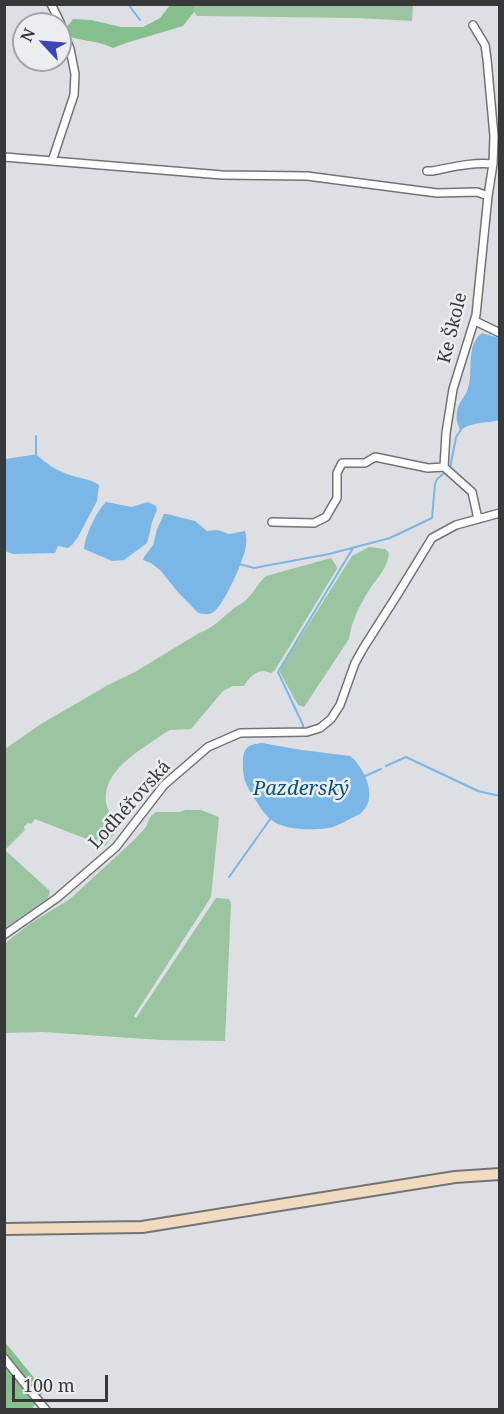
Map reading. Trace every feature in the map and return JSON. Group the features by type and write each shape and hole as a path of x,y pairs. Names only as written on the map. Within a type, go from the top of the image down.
{"main road":[{"path":"4,1229 142,1227 455,1177 500,1174"}],"street":[{"path":"51,4 70,49 75,74 74,95 52,160"},
{"name":"Ke Škole","path":"444,467 453,389 475,321 493,164 494,136 485,45 473,25"},
{"path":"4,157 222,175 307,176 437,193 477,192 488,196"},
{"path":"427,171 469,164 493,164"},
{"path":"475,321 500,333"},
{"path":"272,522 314,523 326,517 337,498 337,473 342,463 366,463 375,457 428,468 444,467 472,492 478,519"},
{"name":"Lodhéřovská","path":"4,935 57,898 116,847 164,785 208,747 240,733 307,732 320,728 331,719 340,705 355,663 432,538 456,525 500,513"},
{"path":"4,1358 46,1410"}],"green space":[{"path":"171,4 195,5 194,12 183,26 113,48 72,37 73,19 91,20 121,27 143,27 160,18"},
{"path":"195,4 413,5 412,21 197,16 194,12"},
{"path":"369,547 385,549 389,553 386,564 359,608 349,639 304,707 298,705 280,672 281,668 352,556"},
{"path":"331,558 337,569 275,670 271,673 259,672 252,676 244,686 233,686 223,691 191,729 170,730 134,754 116,771 106,791 106,802 110,813 119,820 121,825 105,846 35,819 24,827 25,830 5,850 5,749 41,724 213,626 246,600 266,576"},
{"path":"201,810 219,817 211,897 134,1016 136,1018 216,898 229,899 231,904 225,1041 161,1040 43,1032 5,1033 5,943 31,923 70,899 134,840 156,812"},
{"path":"5,850 50,891 48,898 5,928"},
{"path":"4,1341 44,1390 32,1409 5,1409"}],"water":[{"path":"482,333 499,338 499,420 475,424 460,430 457,423 458,409 469,384 473,345"},
{"path":"36,454 47,464 60,471 99,485 97,501 78,537 68,548 58,546 55,553 13,554 5,551 5,459"},
{"path":"106,502 132,507 148,502 156,506 157,510 147,543 124,560 112,561 84,549 86,538 98,511"},
{"path":"164,514 195,521 207,531 218,530 229,534 245,531 245,551 238,571 222,602 212,613 198,613 160,570 143,560 153,545"},
{"name":"Pazderský","path":"262,743 350,756 359,766 368,784 368,804 362,812 336,826 307,829 280,825 267,816 245,781 244,752 251,745"}],"waterway":[{"path":"128,4 140,20"},
{"path":"239,564 254,568 329,554 390,538 432,518 435,484 437,479 450,468 456,437 462,428"},
{"path":"36,436 36,454"},
{"path":"303,729 278,672 353,548"},
{"path":"386,766 406,757 478,791 500,796"},
{"path":"365,776 381,769"},
{"path":"229,877 271,818"}]}
